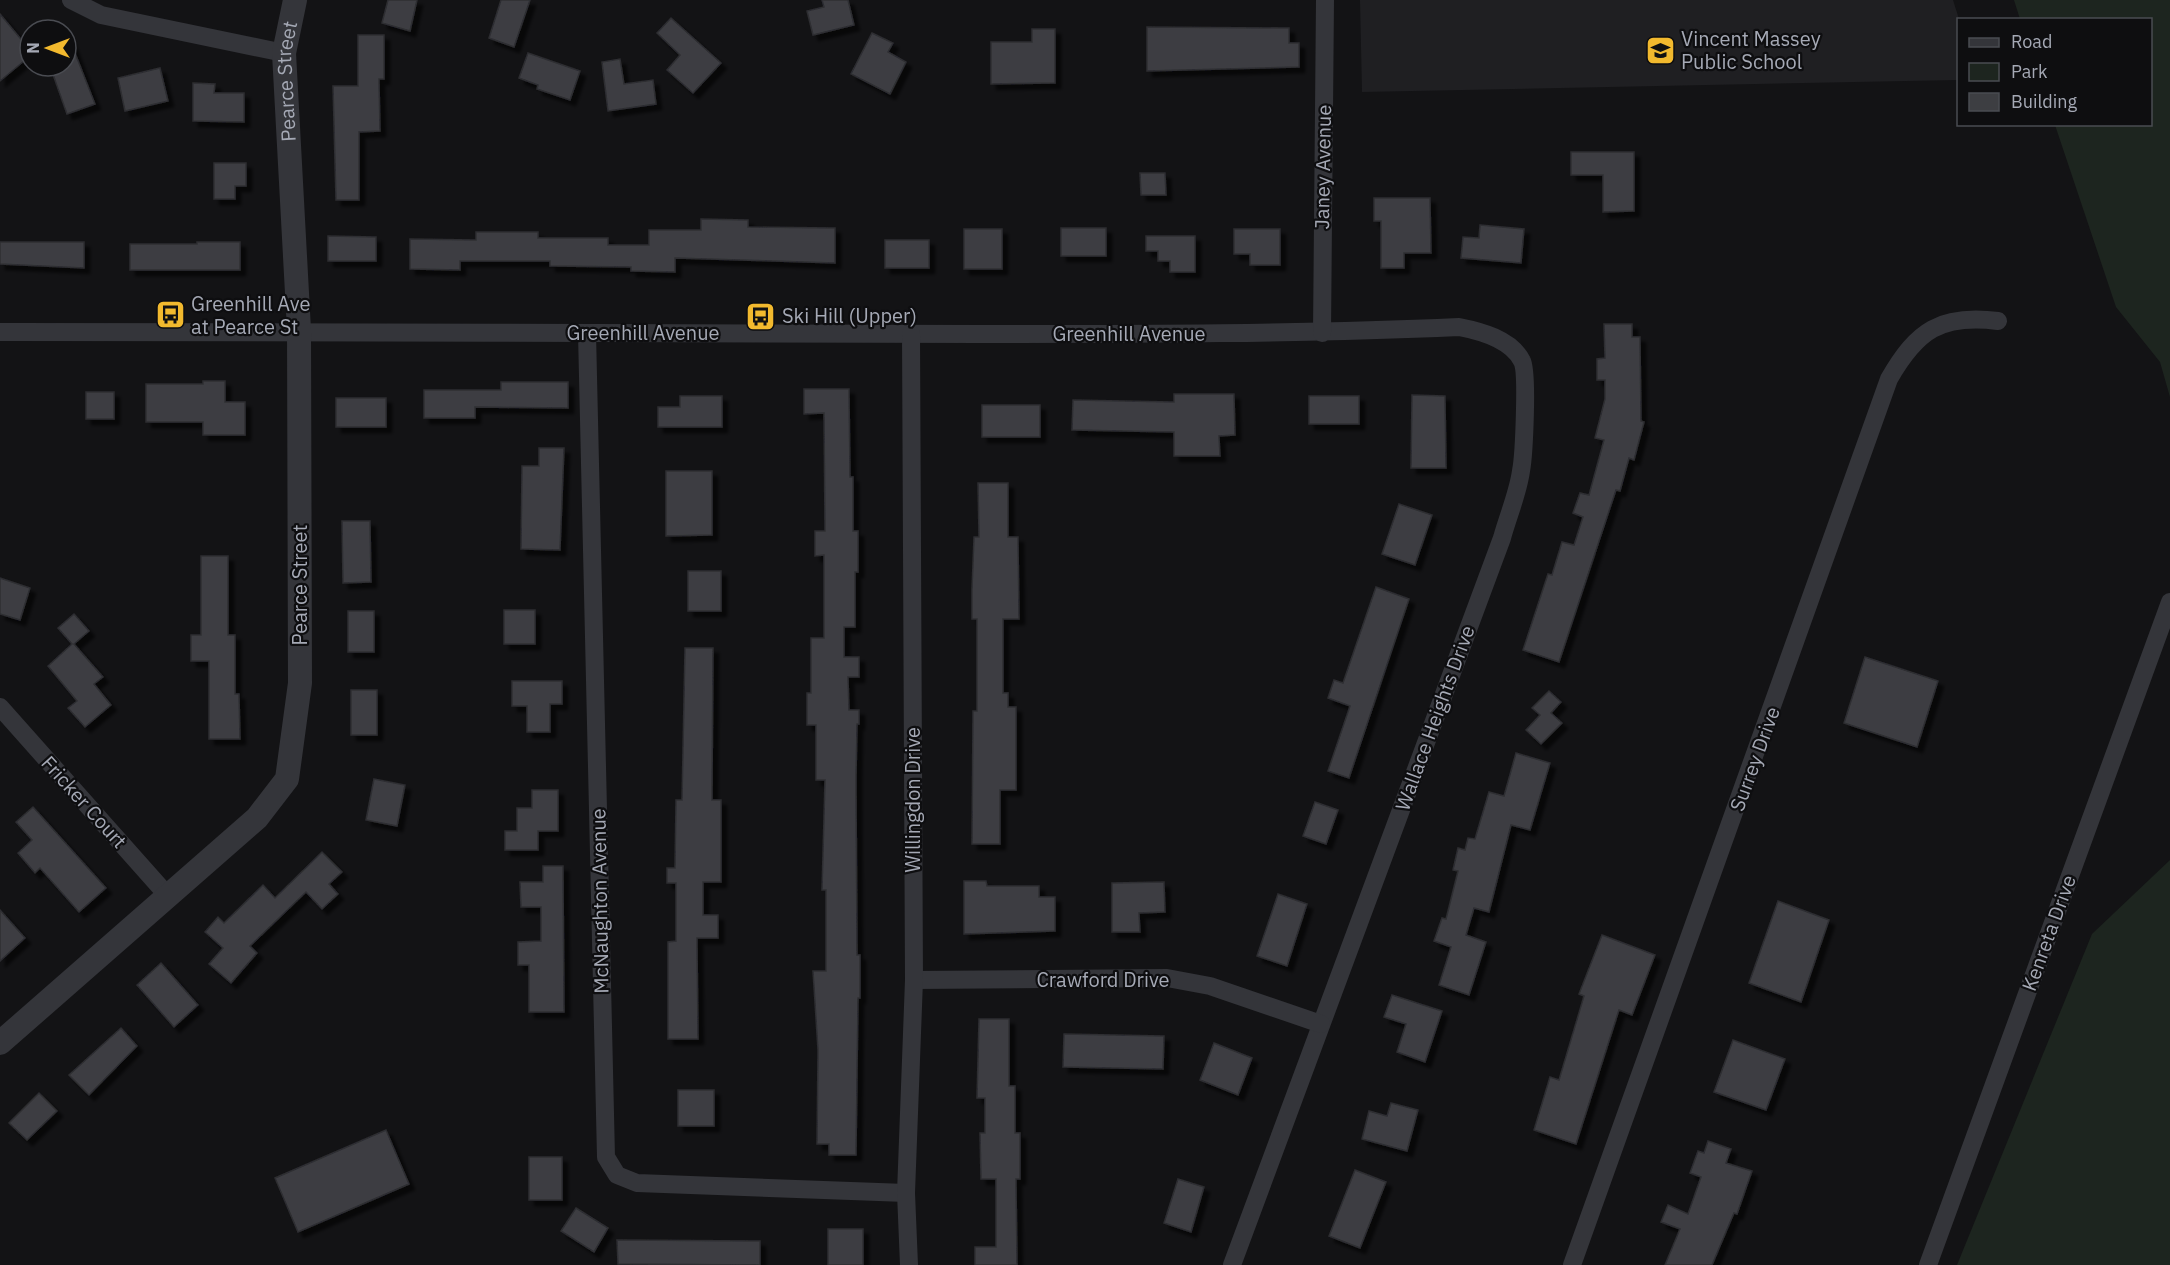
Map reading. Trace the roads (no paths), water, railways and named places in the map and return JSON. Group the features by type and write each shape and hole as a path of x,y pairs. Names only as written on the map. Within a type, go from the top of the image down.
{"street":[{"path":"71,0 101,15 284,53"},
{"name":"Pearce Street","path":"0,1043 257,818 287,779 300,683 299,330 284,53 295,0"},
{"name":"Janey Avenue","path":"1322,333 1325,0"},
{"name":"Surrey Drive","path":"1572,1265 1889,379 1904,353 1923,334 1969,318 1998,321"},
{"name":"Wallace Heights Drive","path":"1232,1265 1502,538 1521,471 1524,390 1522,362 1509,345 1475,330 1459,327 1322,333"},
{"name":"Greenhill Avenue","path":"0,332 299,330 911,334 1322,333"},
{"name":"McNaughton Avenue","path":"587,333 606,1157 616,1175 637,1183 906,1193"},
{"name":"Willingdon Drive","path":"909,1265 906,1193 914,980 911,334"},
{"name":"Kenreta Drive","path":"1928,1265 2170,602"},
{"name":"Fricker Court","path":"0,707 168,896"},
{"name":"Crawford Drive","path":"914,980 1167,978 1210,986 1321,1024"}],"place":[{"name":"Vincent Massey Public School","path":"1660,50"},
{"name":"Greenhill Ave at Pearce St","path":"170,315"},
{"name":"Ski Hill (Upper)","path":"761,316"}]}
